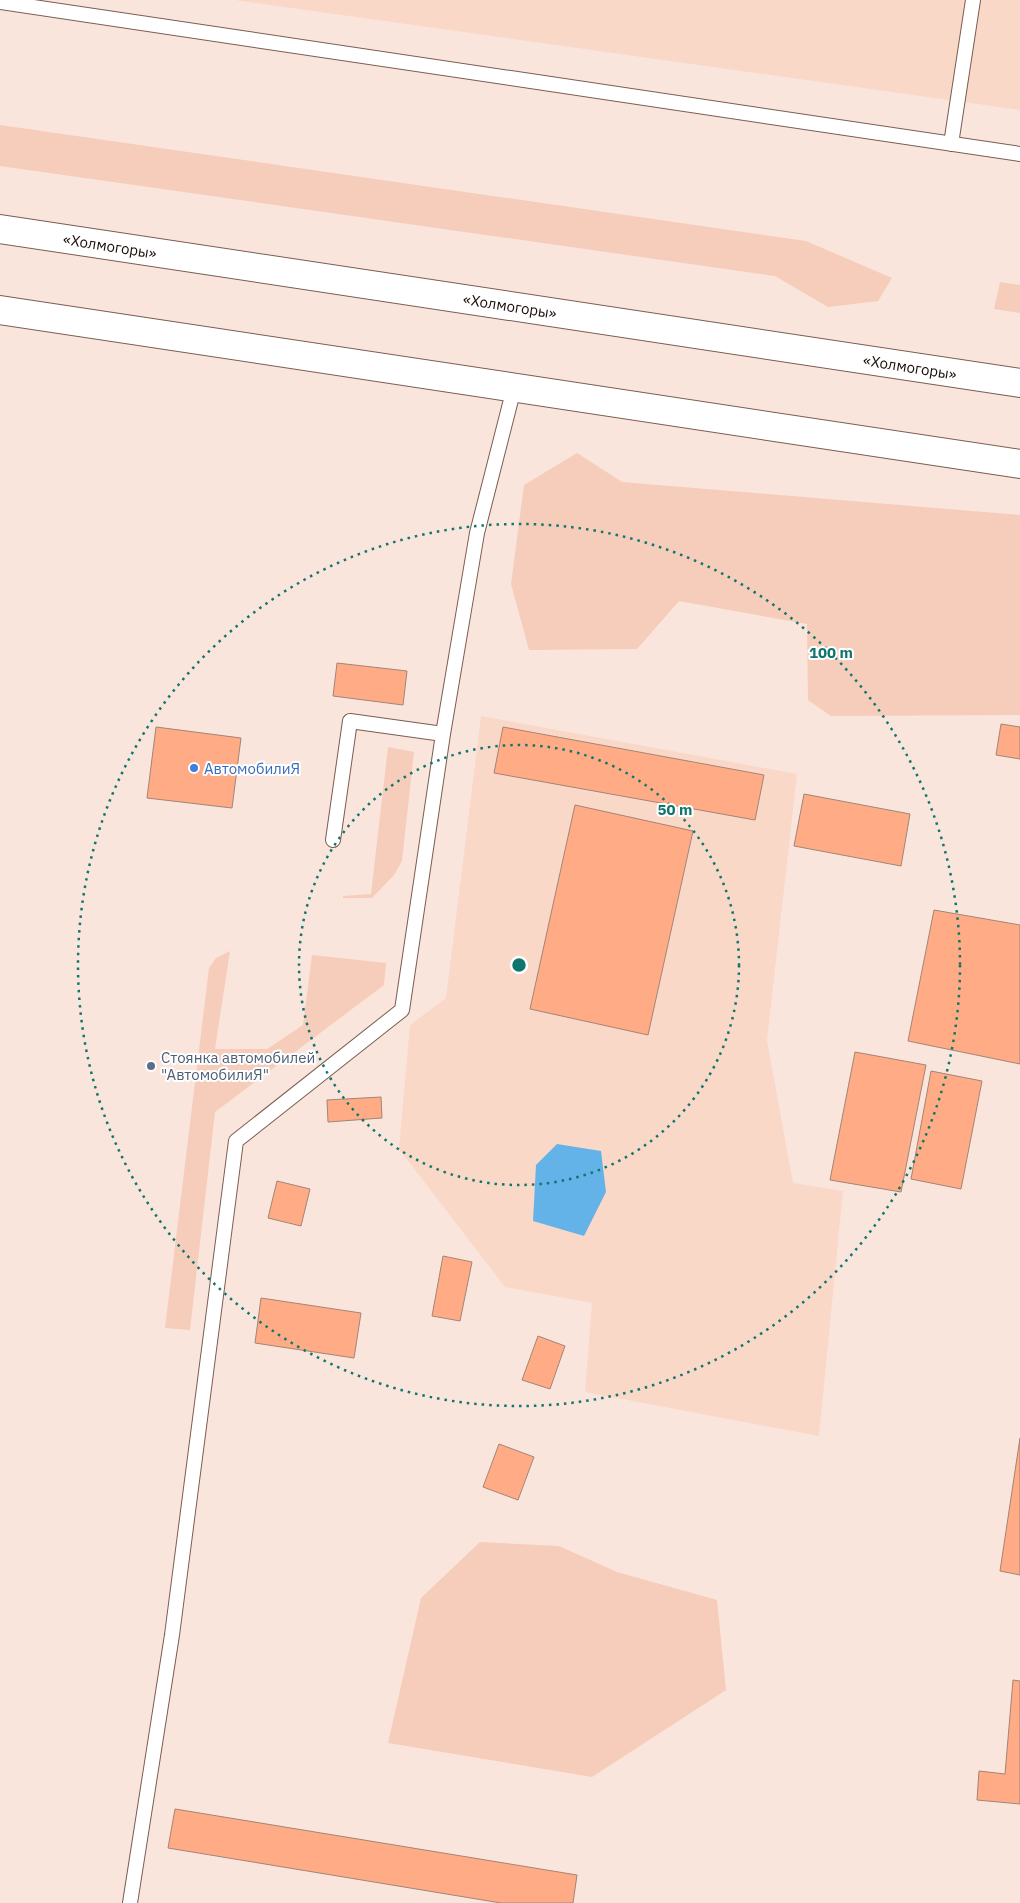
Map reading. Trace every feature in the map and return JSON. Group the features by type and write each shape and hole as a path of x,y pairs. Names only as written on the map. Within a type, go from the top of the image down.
{"highway":[{"name":"«Холмогоры»","path":"0,229 1020,383"},
{"path":"0,310 1020,464"}],"lane":[{"path":"951,144 972,0"},
{"path":"0,2 1020,154"},
{"path":"130,1903 172,1634 236,1141 402,1010 443,734 476,533 514,388"},
{"path":"332,840 350,721 443,734"}],"shaded area":[{"path":"235,0 1020,0 1020,110"},
{"path":"0,125 806,241 892,278 878,301 828,307 775,276 0,166"},
{"path":"1000,282 1020,285 1020,313 994,309"},
{"path":"577,453 622,482 1020,515 1020,715 831,716 808,700 807,624 679,601 637,649 529,650 511,584 524,485"},
{"path":"481,716 797,774 767,1040 793,1183 843,1191 819,1436 585,1392 592,1303 505,1287 399,1149 410,1025 446,998"},
{"path":"388,747 414,752 402,861 394,875 372,898 343,898 343,896 371,894"},
{"path":"230,951 215,1049 267,1049 303,1025 312,955 386,963 384,985 215,1112 190,1330 165,1328 209,968 216,958"},
{"path":"480,1542 559,1546 617,1572 717,1600 726,1690 592,1777 388,1743 421,1598"}],"water":[{"path":"557,1144 601,1151 606,1192 584,1236 533,1221 536,1165"}],"building":[{"path":"337,663 407,671 403,705 333,696"},
{"path":"1001,724 1020,727 1020,759 996,755"},
{"name":"АвтомобилиЯ","path":"156,727 241,738 232,808 147,798"},
{"path":"503,727 764,775 755,820 494,773"},
{"path":"804,794 910,814 901,866 794,846"},
{"path":"575,805 693,831 648,1035 530,1009"},
{"path":"934,910 1020,925 1020,1064 908,1041"},
{"path":"855,1052 926,1065 901,1192 830,1180"},
{"path":"931,1071 982,1081 961,1189 911,1179"},
{"path":"381,1097 382,1118 328,1122 327,1100"},
{"path":"277,1181 310,1189 301,1226 268,1218"},
{"path":"443,1256 472,1262 460,1321 432,1316"},
{"path":"261,1298 361,1313 354,1358 255,1343"},
{"path":"538,1336 565,1346 550,1389 522,1380"},
{"path":"1020,1438 1020,1575 1000,1571"},
{"path":"499,1444 534,1457 518,1500 483,1487"},
{"path":"1013,1680 1020,1681 1020,1804 977,1800 979,1771 1005,1774"},
{"path":"175,1809 577,1875 573,1903 501,1903 168,1848"}],"place":[{"name":"АвтомобилиЯ","path":"194,768"},
{"name":"Стоянка автомобилей \"АвтомобилиЯ\"","path":"151,1066"}]}
